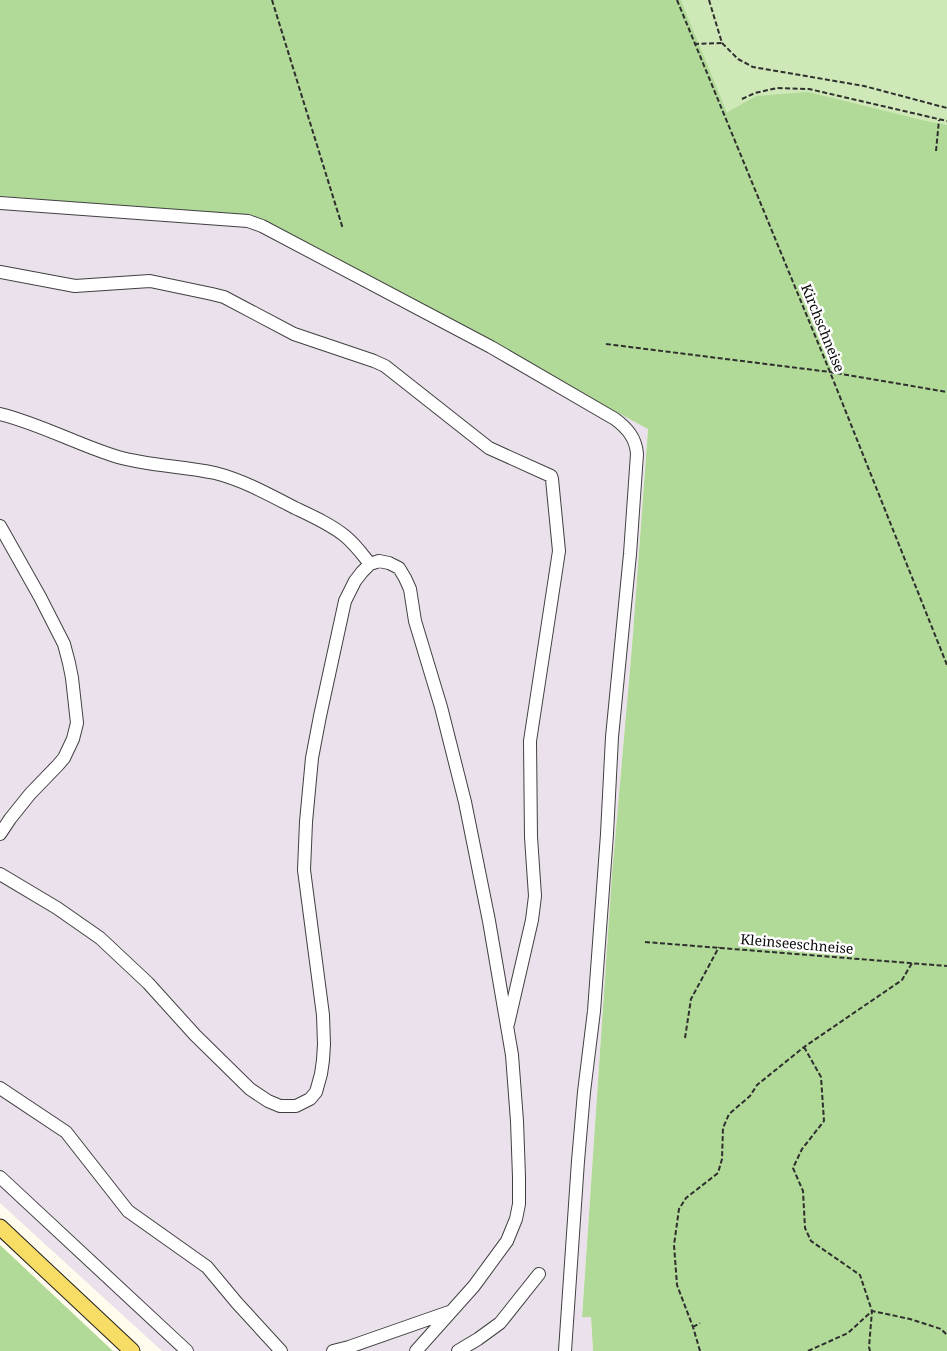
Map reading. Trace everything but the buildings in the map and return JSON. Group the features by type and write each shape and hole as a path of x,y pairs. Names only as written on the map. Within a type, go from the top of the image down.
{"main road":[{"path":"0,1227 132,1351"}],"lane":[{"path":"0,203 256,224 491,348 614,420 626,428 634,440 637,454 630,554 612,737 594,1011 578,1161 565,1351"},
{"path":"0,272 81,286 150,281 224,297 294,334 384,366 489,448 551,476 559,551 530,741 534,903 530,930 507,1030"},
{"path":"0,414 117,456 201,470 239,481 334,528 351,540 370,564"},
{"path":"0,526 44,603 64,644 71,670 76,723 73,739 64,758 30,794 0,834"},
{"path":"0,874 57,908 100,938 136,971 195,1036 250,1090 280,1106 296,1106 310,1098 316,1092 324,1060 323,1014 304,882 310,781 320,716 345,601 355,581 370,564 379,561 399,568 410,589 415,621 441,707 465,802 489,921 512,1062 519,1177 519,1204 516,1219 507,1241 474,1286 416,1351"},
{"path":"0,1088 66,1132 128,1211 207,1267 281,1351"},
{"path":"0,1178 187,1351"},
{"path":"458,1351 500,1323 539,1274"},
{"path":"333,1351 452,1312"}],"path":[{"path":"272,0 343,229"},
{"name":"Kirchschneise","path":"676,0 830,372 947,665"},
{"path":"709,0 722,43 738,59 753,67 864,86 947,108"},
{"path":"694,44 722,43"},
{"path":"742,99 755,93 777,88 809,89 947,121"},
{"path":"936,151 939,120"},
{"path":"606,344 830,372 947,392"},
{"name":"Kleinseeschneise","path":"645,942 947,966"},
{"path":"685,1038 691,999 719,948"},
{"path":"700,1351 677,1285 674,1245 679,1209 686,1198 718,1173 722,1159 723,1128 729,1114 750,1096 757,1085 804,1047 902,980 912,963"},
{"path":"804,1047 821,1077 824,1122 802,1149 793,1168 803,1191 805,1228 811,1241 860,1275 872,1311 870,1351"},
{"path":"872,1311 918,1321 941,1329 947,1335"},
{"path":"808,1351 848,1333 872,1311"},
{"path":"693,1327 700,1323"}],"shaded area":[{"path":"0,196 257,217 648,428 632,646 612,874 582,1316 591,1317 593,1351 162,1351 0,1203"}],"green space":[{"path":"0,0 681,0 727,112 756,96 808,92 947,125 947,1351 593,1351 591,1317 582,1317 612,874 632,646 648,429 257,217 0,196"},
{"path":"681,0 947,0 947,125 918,119 756,96 727,112"},
{"path":"0,1245 113,1351 0,1351"}]}
